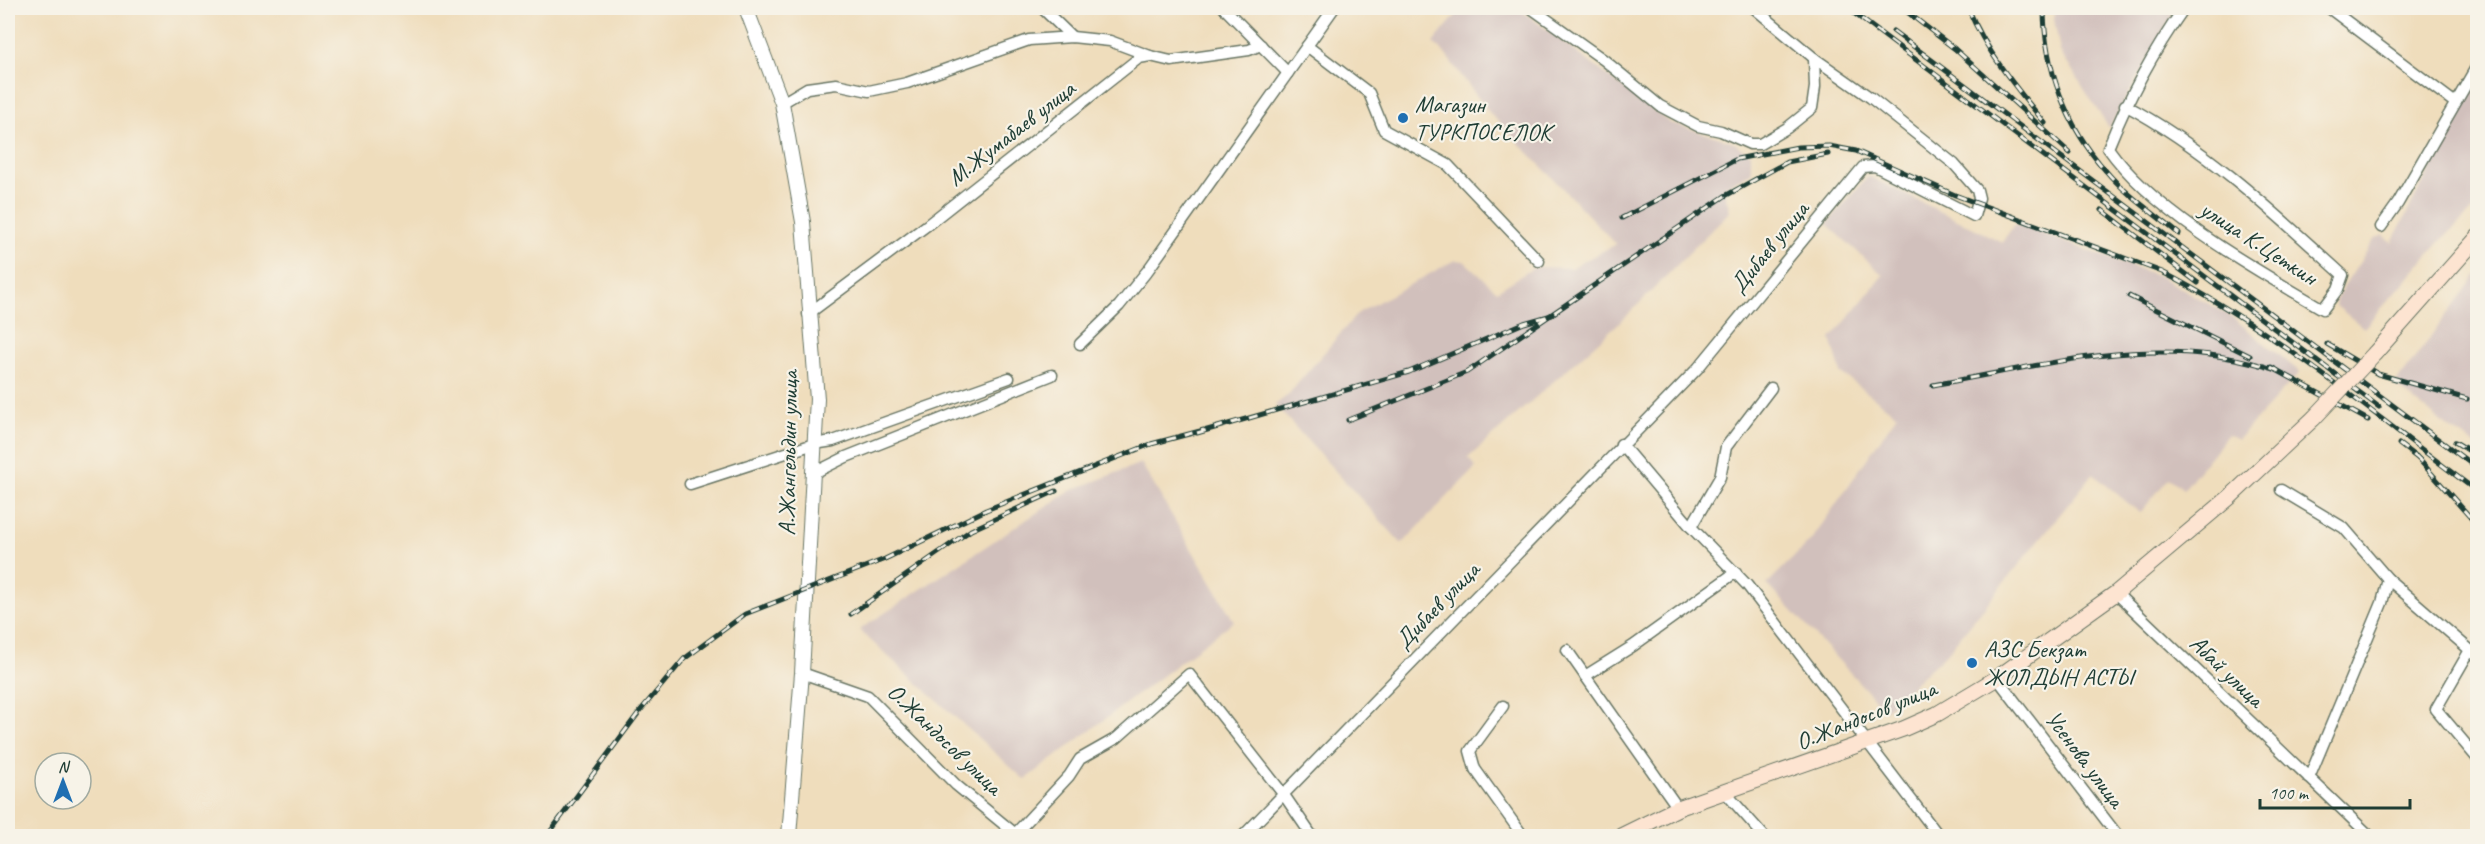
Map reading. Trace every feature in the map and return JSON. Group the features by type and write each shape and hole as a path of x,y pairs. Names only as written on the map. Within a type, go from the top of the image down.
{"main road":[{"name":"О.Жандосов улица","path":"1621,837 1678,808 1868,743 1936,714 1997,678 2116,593 2230,497 2314,418 2478,237"}],"street":[{"name":"А.Жангельдин улица","path":"746,8 782,103 802,222 817,399 802,673 789,837"},
{"path":"1042,8 1072,37"},
{"path":"1224,8 1288,73"},
{"path":"1080,344 1119,306 1148,270 1334,8"},
{"path":"1531,8 1604,60 1660,106 1698,126 1721,131 1750,144 1770,140 1812,108 1815,87 1814,58 1754,8"},
{"path":"2125,105 2163,37 2184,8"},
{"path":"2329,8 2454,102"},
{"path":"782,103 807,88 836,84 868,91 907,83 1029,40 1072,37 1110,40 1150,56 1172,61 1249,50 1261,45"},
{"path":"1307,46 1369,93 1384,130 1448,165 1539,261"},
{"name":"М.Жумабаев улица","path":"808,314 926,226 1139,58 1150,56"},
{"name":"Дибаев улица","path":"1243,837 1621,444 1698,368 1863,167 1875,166 1974,216 1979,198 1969,180 1937,150 1814,58"},
{"path":"2381,226 2398,203 2454,102 2478,64"},
{"name":"улица К.Цеткин","path":"2125,105 2197,152 2287,223 2343,275 2338,290 2323,309 2249,265 2176,214 2126,173 2108,148 2125,105"},
{"path":"814,473 846,457 1052,375"},
{"path":"690,483 814,444 833,441 1009,378"},
{"path":"1691,527 1720,477 1726,447 1771,388"},
{"path":"1621,444 1691,527 1736,572 1939,837"},
{"path":"2281,490 2344,528 2388,579 2474,653 2436,709 2478,759"},
{"path":"1585,676 1633,646 1736,572"},
{"path":"2309,778 2382,603 2388,579"},
{"name":"Абай улица","path":"2116,593 2370,837"},
{"path":"1567,650 1678,808"},
{"name":"О.Жандосов улица","path":"802,673 868,696 956,785 1016,835"},
{"path":"1016,835 1069,776 1080,759 1118,738 1189,674 1284,795 1312,837"},
{"name":"Усенова улица","path":"1997,678 2118,837"},
{"path":"1503,705 1470,751 1475,769 1523,837"},
{"path":"1724,791 1764,837"}],"shaded area":[{"path":"1462,8 1518,8 1670,123 1731,141 1751,154 1751,173 1723,187 1730,211 1630,313 1468,458 1476,467 1402,544 1275,405 1287,396 1358,313 1455,260 1464,261 1497,291 1535,267 1571,268 1616,244 1489,112 1442,50 1433,43"},
{"path":"2055,8 2176,8 2109,128 2060,51 2054,19"},
{"path":"2477,80 2477,207 2447,234 2364,328 2335,305 2336,299 2374,240 2383,235 2392,242"},
{"path":"1868,176 2002,242 2015,224 2159,276 2232,317 2300,372 2237,440 2228,434 2184,489 2169,478 2140,513 2093,474 1946,654 1885,710 1767,584 1812,539 1897,415 1841,373 1831,339 1883,275 1827,224"},
{"path":"2477,274 2477,446 2451,429 2395,385"},
{"path":"1141,463 1234,621 1025,780 859,630 1070,491"}],"railway":[{"path":"1847,8 2379,407"},
{"path":"1902,8 1955,49 2070,153"},
{"path":"1968,8 1992,54 2045,123"},
{"path":"2044,8 2045,30 2053,74 2079,135 2114,180 2179,234"},
{"path":"1893,31 2478,469"},
{"path":"1622,218 1737,159 1798,147 1829,146 1856,151 1955,195 2162,272 2204,295 2245,320 2324,375 2478,492"},
{"path":"1348,420 1467,372 1725,196 1787,162 1828,154"},
{"path":"2102,210 2198,283"},
{"path":"2129,296 2250,356"},
{"path":"1197,433 1409,372 1524,323 1552,315"},
{"path":"2327,344 2378,374 2467,399"},
{"path":"1933,385 2063,361 2148,352 2190,353 2233,359 2277,370"},
{"path":"2271,367 2368,420"},
{"path":"547,836 640,711 684,659 745,614 885,559 986,510 1151,444 1204,430"},
{"path":"2455,442 2478,456"},
{"path":"2399,444 2420,460"},
{"path":"2416,456 2478,526"},
{"path":"851,614 971,530 1056,491"}],"place":[{"name":"Магазин ТУРКПОСЕЛОК","path":"1403,118"},
{"name":"АЗС Бекзат ЖОЛДЫН АСТЫ","path":"1972,663"}]}
